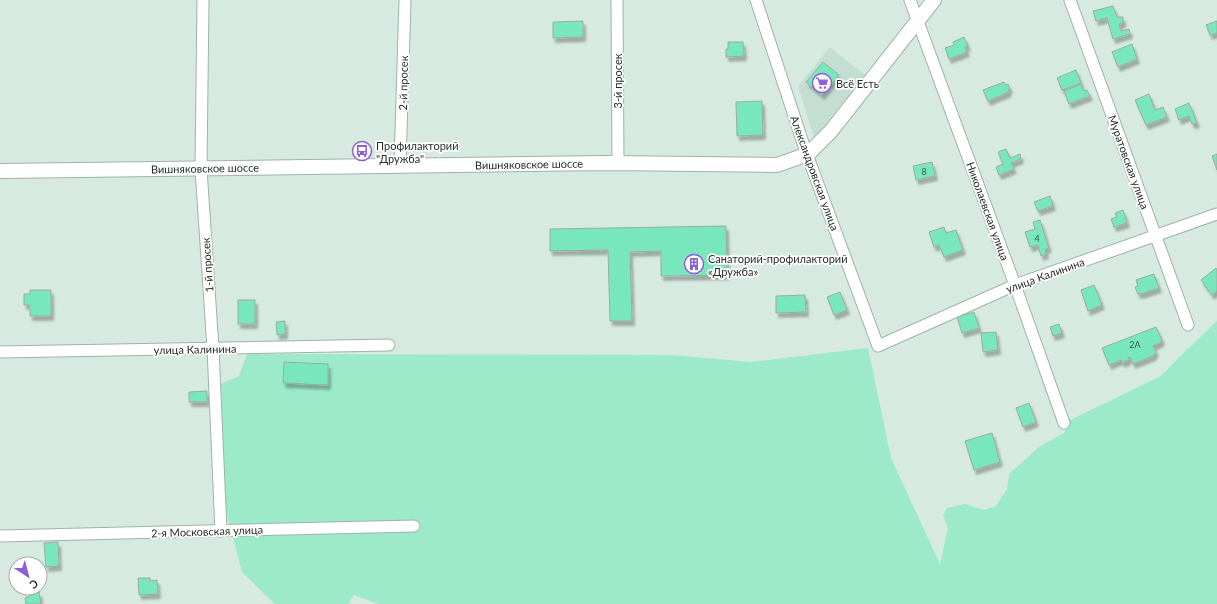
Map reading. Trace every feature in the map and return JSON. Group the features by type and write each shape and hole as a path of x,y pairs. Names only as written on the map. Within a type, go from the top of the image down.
{"street":[{"name":"1-й просек","path":"203,0 201,169 213,348 221,531"},
{"name":"2-й просек","path":"400,165 405,0"},
{"name":"3-й просек","path":"617,0 618,163"},
{"name":"Александровская улица","path":"756,0 808,154 878,346"},
{"name":"Николаевская улица","path":"910,0 1064,423"},
{"name":"Вишняковское шоссе","path":"0,171 618,163 776,165 808,154 830,131 934,0"},
{"name":"Муратовская улица","path":"1070,0 1188,325"},
{"name":"улица Калинина","path":"878,346 1015,285 1217,214"},
{"name":"улица Калинина","path":"0,352 389,345"},
{"name":"2-я Московская улица","path":"0,536 414,526"}],"shaded area":[{"path":"830,47 865,75 814,138 798,86"}],"green space":[{"path":"1217,321 1217,604 378,604 354,595 348,604 275,604 242,572 224,503 220,384 239,376 247,354 671,355 751,362 868,348 891,458 940,564 948,528 943,515 947,508 965,504 984,510 996,506 1007,489 1009,474 1039,447 1064,433 1070,420 1161,376"}],"building":[{"path":"1113,6 1117,17 1123,17 1123,23 1119,24 1121,31 1129,29 1130,34 1113,39 1107,18 1096,21 1093,11"},
{"path":"583,21 583,37 553,38 553,22"},
{"path":"1217,21 1217,33 1210,35 1206,25"},
{"path":"964,37 968,46 965,47 967,52 949,59 945,48 954,45 953,42"},
{"path":"728,42 743,42 744,56 726,57"},
{"path":"1132,44 1137,59 1118,67 1112,52"},
{"path":"823,62 839,75 822,95 806,82"},
{"path":"1076,70 1081,83 1062,90 1057,78"},
{"path":"1004,82 1006,85 1008,84 1010,89 1008,90 1009,92 988,101 983,90"},
{"path":"1081,84 1084,91 1087,90 1090,96 1069,104 1064,91"},
{"path":"1149,94 1155,110 1163,107 1167,117 1146,125 1135,100"},
{"path":"762,101 763,135 737,136 736,102"},
{"path":"1189,103 1197,123 1192,124 1189,116 1179,120 1175,109"},
{"path":"1006,149 1010,158 1020,154 1021,159 1011,163 1014,169 999,175 996,167 1003,164 998,152"},
{"path":"1217,154 1217,170 1212,156"},
{"path":"932,162 935,176 916,180 913,166"},
{"path":"1050,196 1053,206 1038,211 1034,202"},
{"path":"1123,210 1127,223 1114,227 1111,219 1117,217 1115,213"},
{"path":"1040,220 1049,248 1045,249 1046,254 1041,256 1038,245 1030,247 1025,232 1035,229 1033,222"},
{"name":"Санаторий-профилакторий «Дружба»","path":"726,226 727,275 661,276 661,251 630,252 632,321 610,321 608,250 550,251 550,229"},
{"path":"944,227 946,233 956,230 963,250 944,257 939,245 934,247 929,232"},
{"path":"1216,268 1217,291 1212,295 1201,280"},
{"path":"1154,274 1159,288 1138,294 1135,287 1138,286 1136,280"},
{"path":"1094,285 1102,305 1088,311 1081,290"},
{"path":"30,290 51,290 51,316 30,316 30,305 24,305 24,294 30,294"},
{"path":"840,292 847,310 834,315 827,297"},
{"path":"805,295 806,312 776,313 776,296"},
{"path":"238,300 255,300 255,324 238,324"},
{"path":"974,312 979,328 962,333 957,317"},
{"path":"285,321 285,334 277,335 276,322"},
{"path":"1059,324 1062,333 1053,336 1050,327"},
{"path":"1156,327 1162,340 1153,346 1156,352 1153,356 1133,364 1130,357 1128,358 1129,360 1122,363 1121,360 1109,365 1102,348"},
{"path":"996,332 998,350 983,352 981,333"},
{"path":"284,362 328,364 328,385 283,383"},
{"path":"207,391 207,402 189,402 189,392"},
{"path":"1029,403 1036,422 1023,427 1016,408"},
{"path":"992,433 1000,462 974,470 965,441"},
{"path":"58,542 59,566 48,567 48,556 45,556 44,543"},
{"path":"138,578 150,578 150,581 157,580 158,594 139,595"},
{"path":"30,596 40,596 41,604 26,604 25,598"}],"place":[{"name":"Всё Есть","path":"822,83"},
{"name":"Профилакторий \"Дружба\"","path":"362,151"},
{"name":"Санаторий-профилакторий «Дружба»","path":"694,264"}]}
